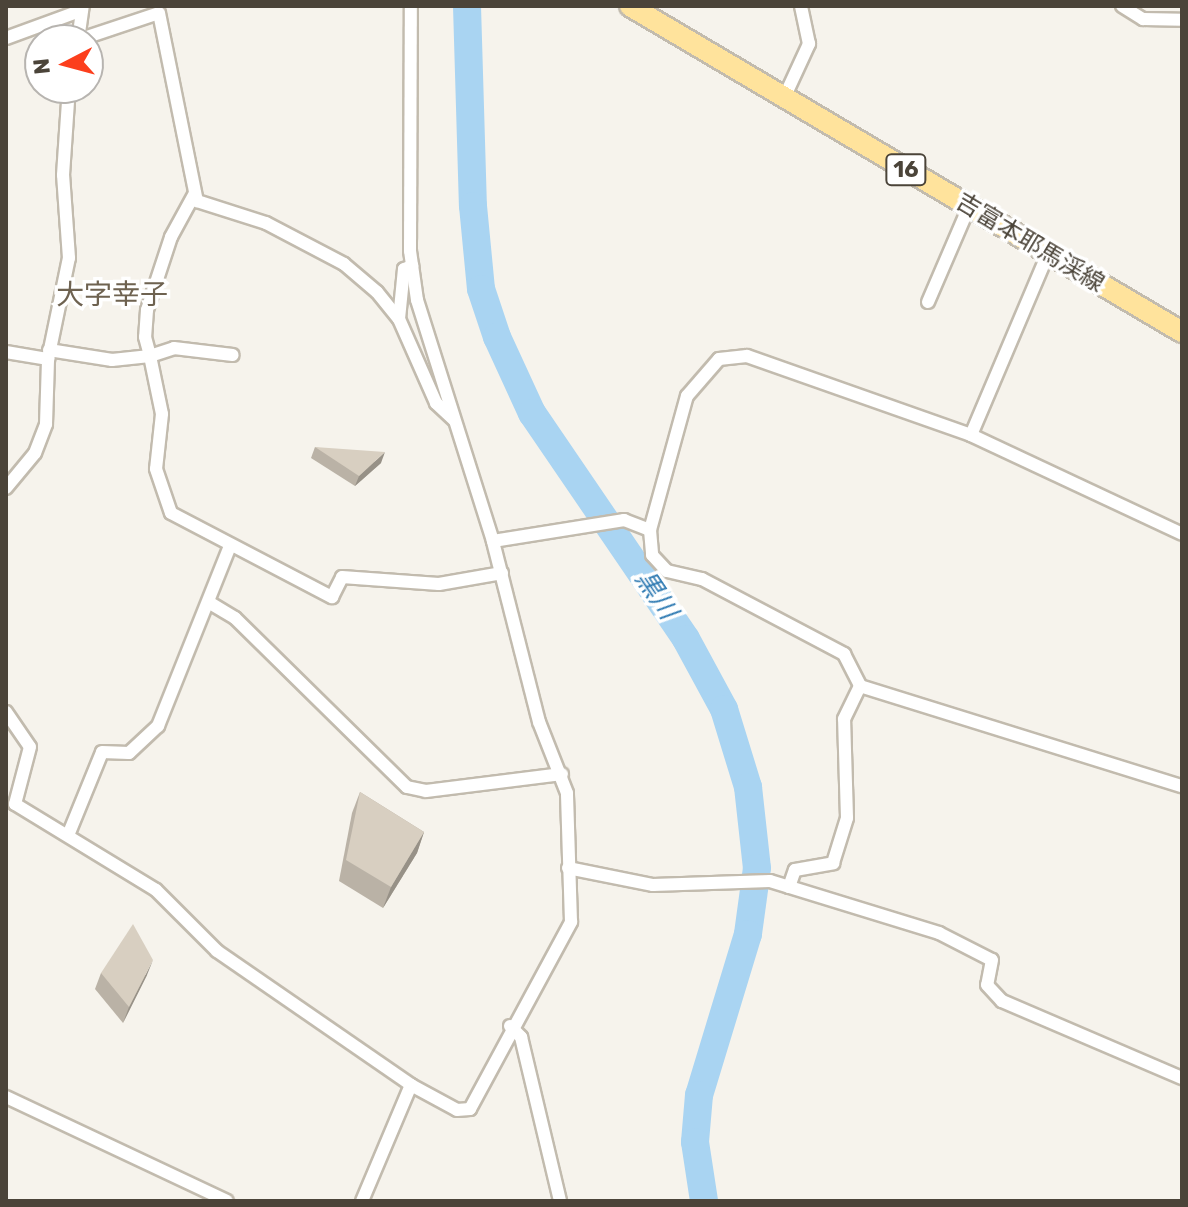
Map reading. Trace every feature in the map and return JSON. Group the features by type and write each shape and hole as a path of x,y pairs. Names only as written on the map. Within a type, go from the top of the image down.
{"main road":[{"name":"吉富本耶馬渓線","path":"630,6 1182,332"}],"street":[{"path":"6,712 30,747 10,806 69,833 99,861 156,890 217,951 411,1085 457,1110 470,1109 510,1026 571,922 562,774 539,722 502,573 454,420 412,266 411,6"},
{"path":"784,98 809,44 801,6"},
{"path":"1122,6 1143,19 1182,20"},
{"path":"6,38 83,8"},
{"path":"104,31 159,13 197,201 244,213 344,264 399,319 436,403 454,420"},
{"path":"6,488 35,453 46,424 49,355 69,258 63,175 68,104"},
{"path":"195,193 147,310 150,356 162,414 156,469 165,504 230,546 332,597 342,577 439,584 502,573"},
{"path":"928,302 969,207"},
{"path":"971,435 1048,254"},
{"path":"399,319 404,269 412,266"},
{"path":"6,352 112,360 150,356 174,348 233,355"},
{"path":"1182,534 971,435 730,356 710,366 687,396 650,530 652,555 667,571 702,579 844,654 860,686 1182,786"},
{"path":"493,541 542,529 576,532 624,520 650,530"},
{"path":"69,833 102,752 129,753 158,726 210,603 230,546"},
{"path":"210,603 235,618 407,787 426,791 562,774"},
{"path":"789,887 795,870 833,863 847,818 844,719 860,686"},
{"path":"568,868 653,885 770,881 939,933 988,957 987,985 1002,1001 1182,1078"},
{"path":"510,1026 521,1037 560,1201"},
{"path":"362,1201 411,1085"},
{"path":"6,1097 227,1201"}],"building":[{"path":"315,447 385,452 359,476"},
{"path":"360,792 424,832 391,887 346,860"},
{"path":"133,924 153,960 129,1007 101,973"}],"waterway":[{"name":"黒川","path":"467,6 473,206 481,289 497,337 532,413 686,639 724,709 748,787 757,868 748,934 699,1095 695,1142 704,1201"}],"district":[{"name":"大字幸子","path":"112,295"}]}
